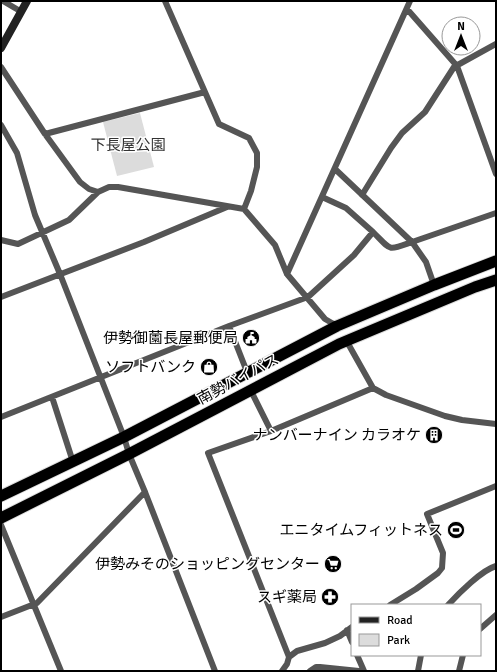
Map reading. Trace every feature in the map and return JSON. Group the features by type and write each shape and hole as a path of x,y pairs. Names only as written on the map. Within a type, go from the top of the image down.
{"highway":[{"name":"南勢バイパス","path":"1,496 124,437 337,326 434,285 496,261"},
{"name":"南勢バイパス","path":"1,518 129,454 250,389 346,340 475,287 496,280"}],"main road":[{"path":"1,48 27,1"}],"street":[{"path":"3,1 20,12"},
{"path":"165,1 219,124 249,138 257,153 257,167 251,191 244,209"},
{"path":"287,274 410,1"},
{"path":"407,9 457,66 496,174"},
{"path":"362,195 391,148 402,133 425,112 454,67 496,44"},
{"path":"1,67 45,134 80,182 89,189 98,192"},
{"path":"45,134 205,92"},
{"path":"1,125 17,154 34,215 60,274 215,671"},
{"path":"334,169 412,242 426,262 434,285"},
{"path":"1,240 18,244 68,220 98,192 109,187 118,187 244,209 275,245 287,274 308,297 325,319 337,326"},
{"path":"322,196 346,208 373,232 388,248 393,249 496,213"},
{"path":"1,297 144,242 227,207"},
{"path":"1,417 229,326 308,297 354,255 373,232"},
{"path":"229,326 247,372"},
{"path":"346,340 373,388 386,395 445,416 462,420 496,424"},
{"path":"289,657 208,453 271,431 373,388"},
{"path":"250,389 271,431"},
{"path":"52,397 73,462"},
{"path":"392,604 416,589 438,573 442,568 444,558 443,554 427,514 496,486"},
{"path":"1,618 34,604 145,492"},
{"path":"1,524 61,671"},
{"path":"449,604 483,573 496,566"},
{"path":"481,628 496,615"},
{"path":"282,671 287,664 289,657 297,651 325,643 340,636 350,629"},
{"path":"357,656 364,671"},
{"path":"418,671 421,656"},
{"path":"458,671 463,656"},
{"path":"310,671 316,667 359,671"}],"green space":[{"name":"下長屋公園","path":"140,113 154,167 117,176 103,122"}],"place":[{"name":"伊勢御薗長屋郵便局","path":"251,338"},
{"name":"ソフトバンク","path":"209,367"},
{"name":"ナンバーナイン カラオケ","path":"434,435"},
{"name":"エニタイムフィットネス","path":"456,530"},
{"name":"伊勢みそのショッピングセンター","path":"333,564"},
{"name":"スギ薬局","path":"330,597"}]}
